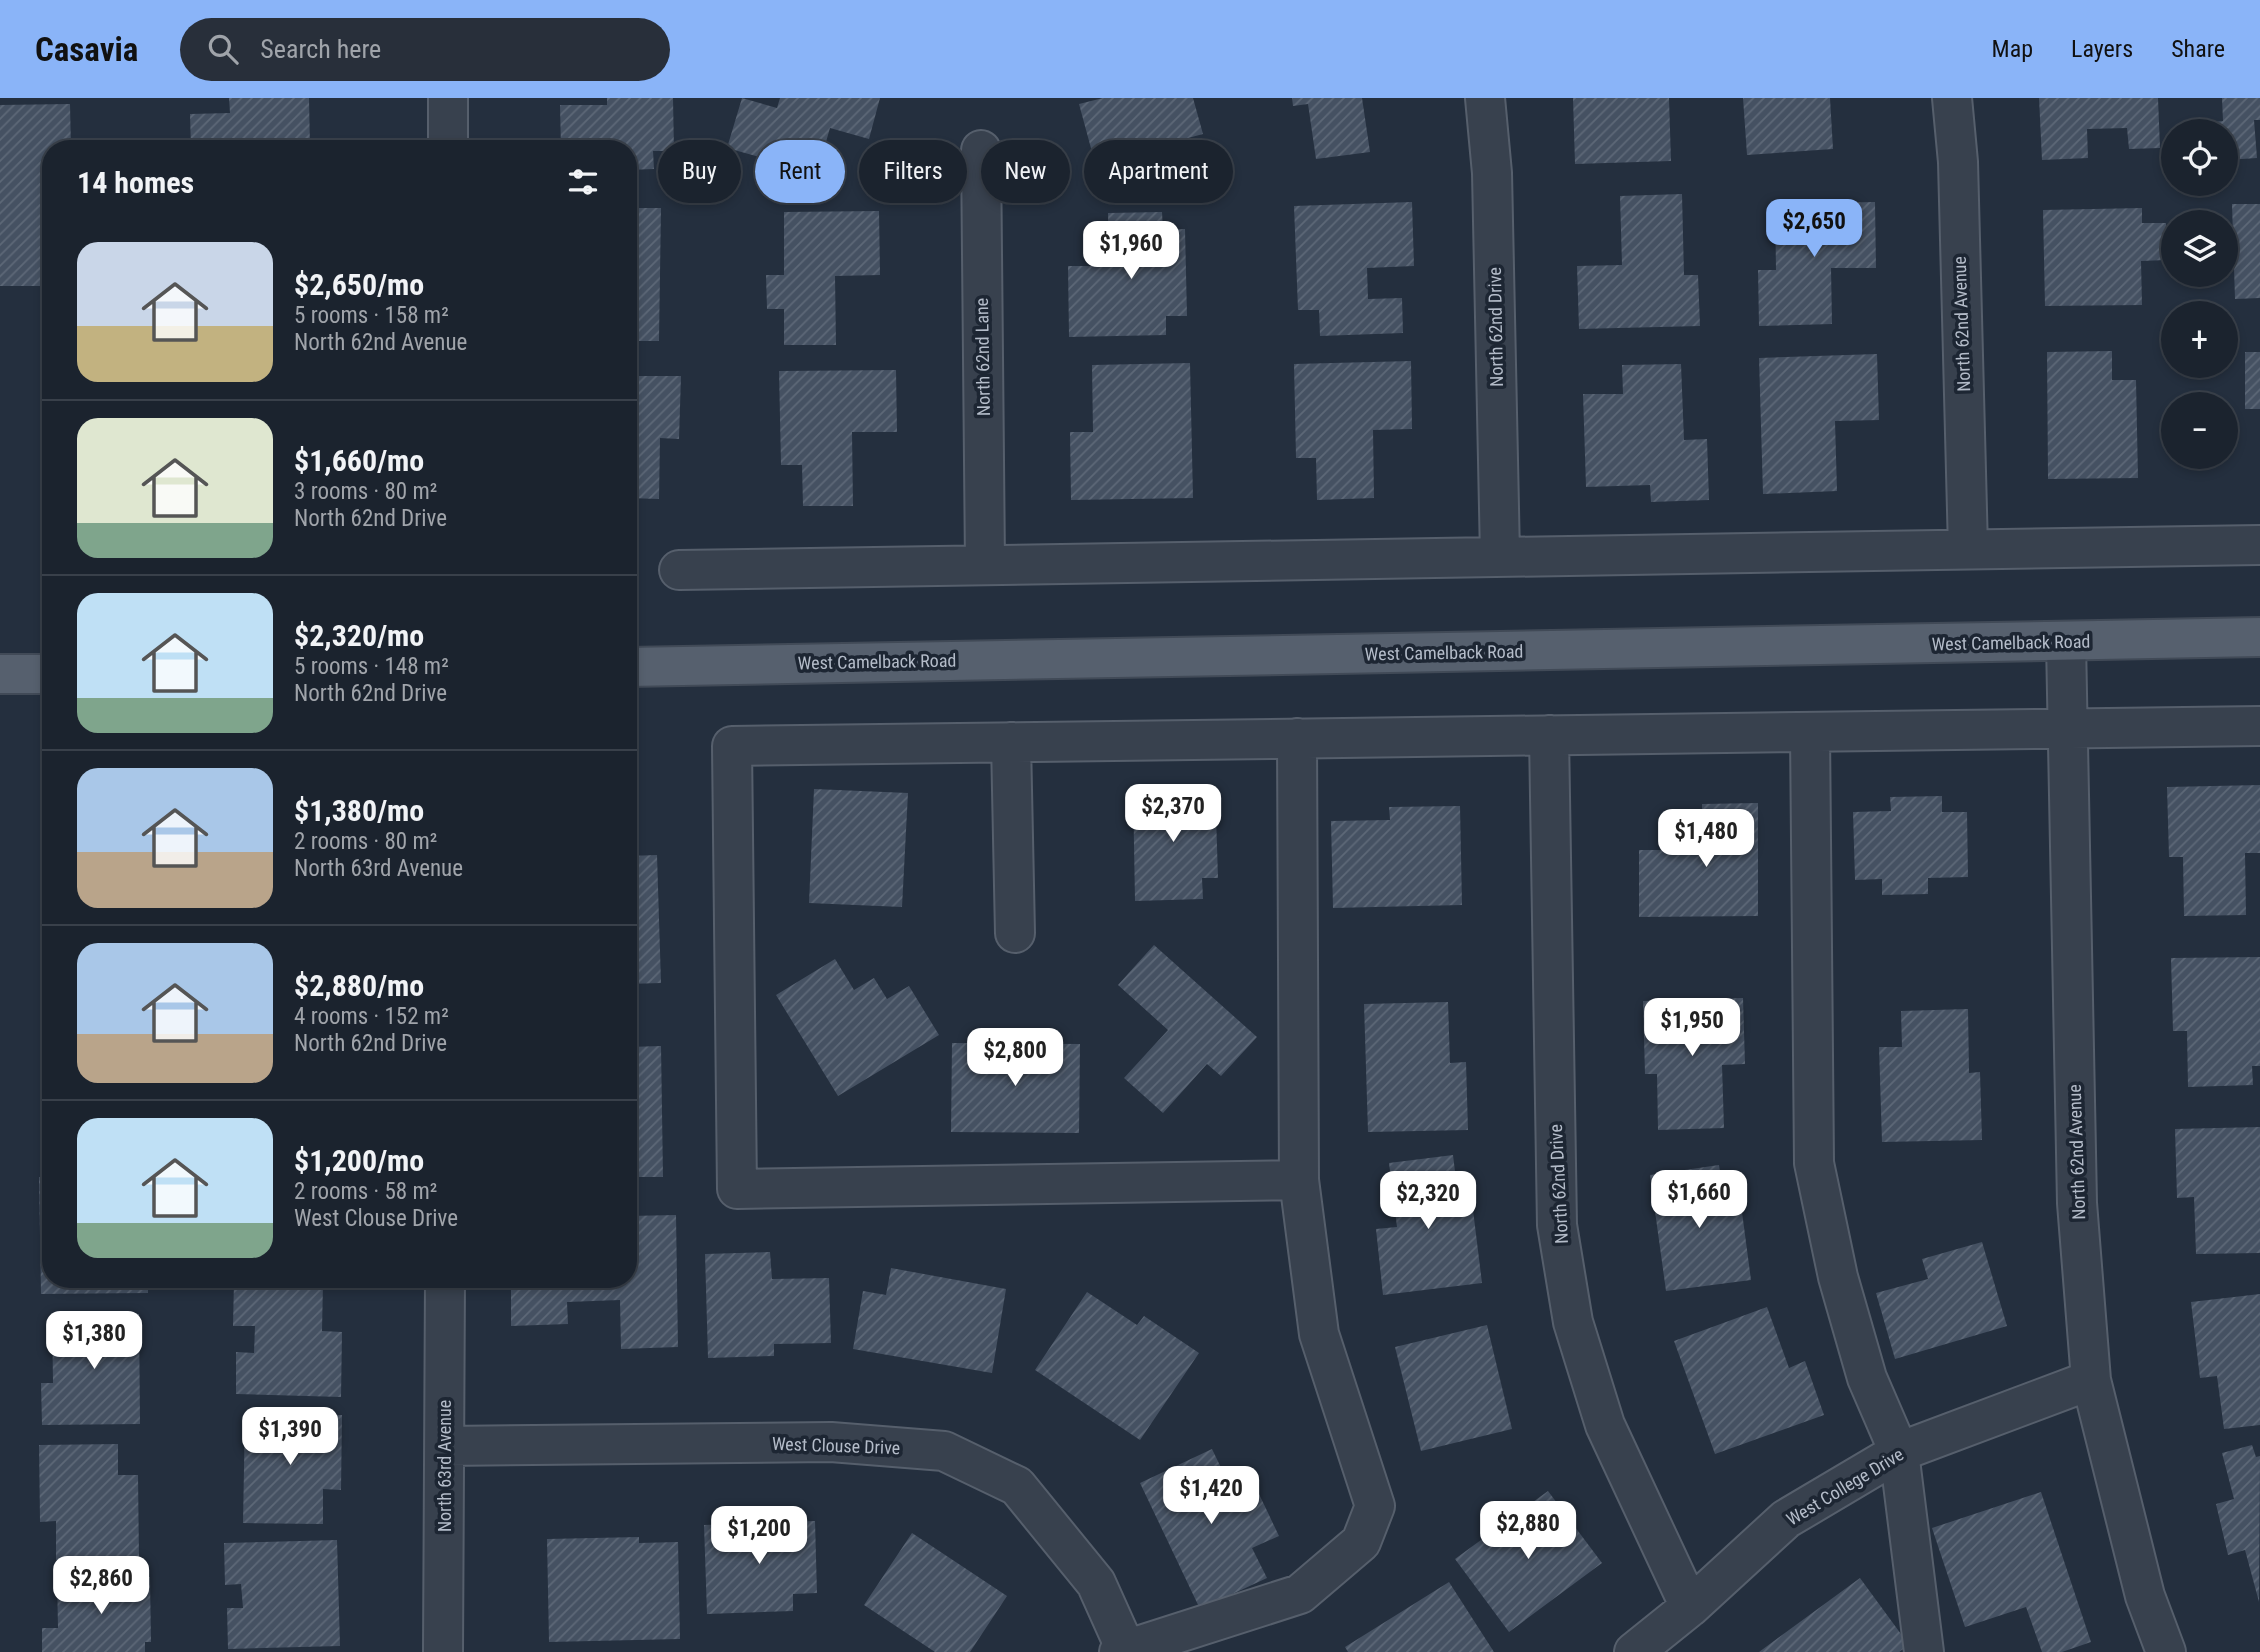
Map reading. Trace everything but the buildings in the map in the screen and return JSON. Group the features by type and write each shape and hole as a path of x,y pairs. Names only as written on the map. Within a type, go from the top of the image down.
{"main road":[{"name":"West Camelback Road","path":"637,667 2260,637"},
{"path":"0,674 42,674"}],"street":[{"path":"448,98 448,140"},
{"name":"North 62nd Drive","path":"1485,98 1492,173 1500,556"},
{"name":"North 62nd Avenue","path":"1952,98 1958,162 1968,550"},
{"name":"North 62nd Lane","path":"982,203 985,564"},
{"path":"679,570 2260,545"},
{"name":"North 62nd Avenue","path":"2066,642 2077,1203 2091,1380 2145,1596 2166,1652"},
{"path":"1299,1180 737,1189 732,746 2260,726"},
{"path":"1810,732 1814,1163 1838,1277 1867,1378 1899,1452 1924,1652"},
{"name":"North 62nd Drive","path":"1549,736 1557,1211 1561,1249 1573,1322 1605,1426 1690,1607"},
{"path":"1124,1651 1300,1594 1361,1542 1375,1506 1318,1334 1299,1180 1297,738"},
{"path":"1012,741 1015,933"},
{"name":"North 63rd Avenue","path":"443,1652 445,1288"},
{"name":"West College Drive","path":"1634,1652 1690,1607 1786,1519 1899,1452 2091,1380"},
{"name":"West Clouse Drive","path":"445,1446 831,1442 944,1451 1017,1486 1096,1583 1124,1651"}]}
